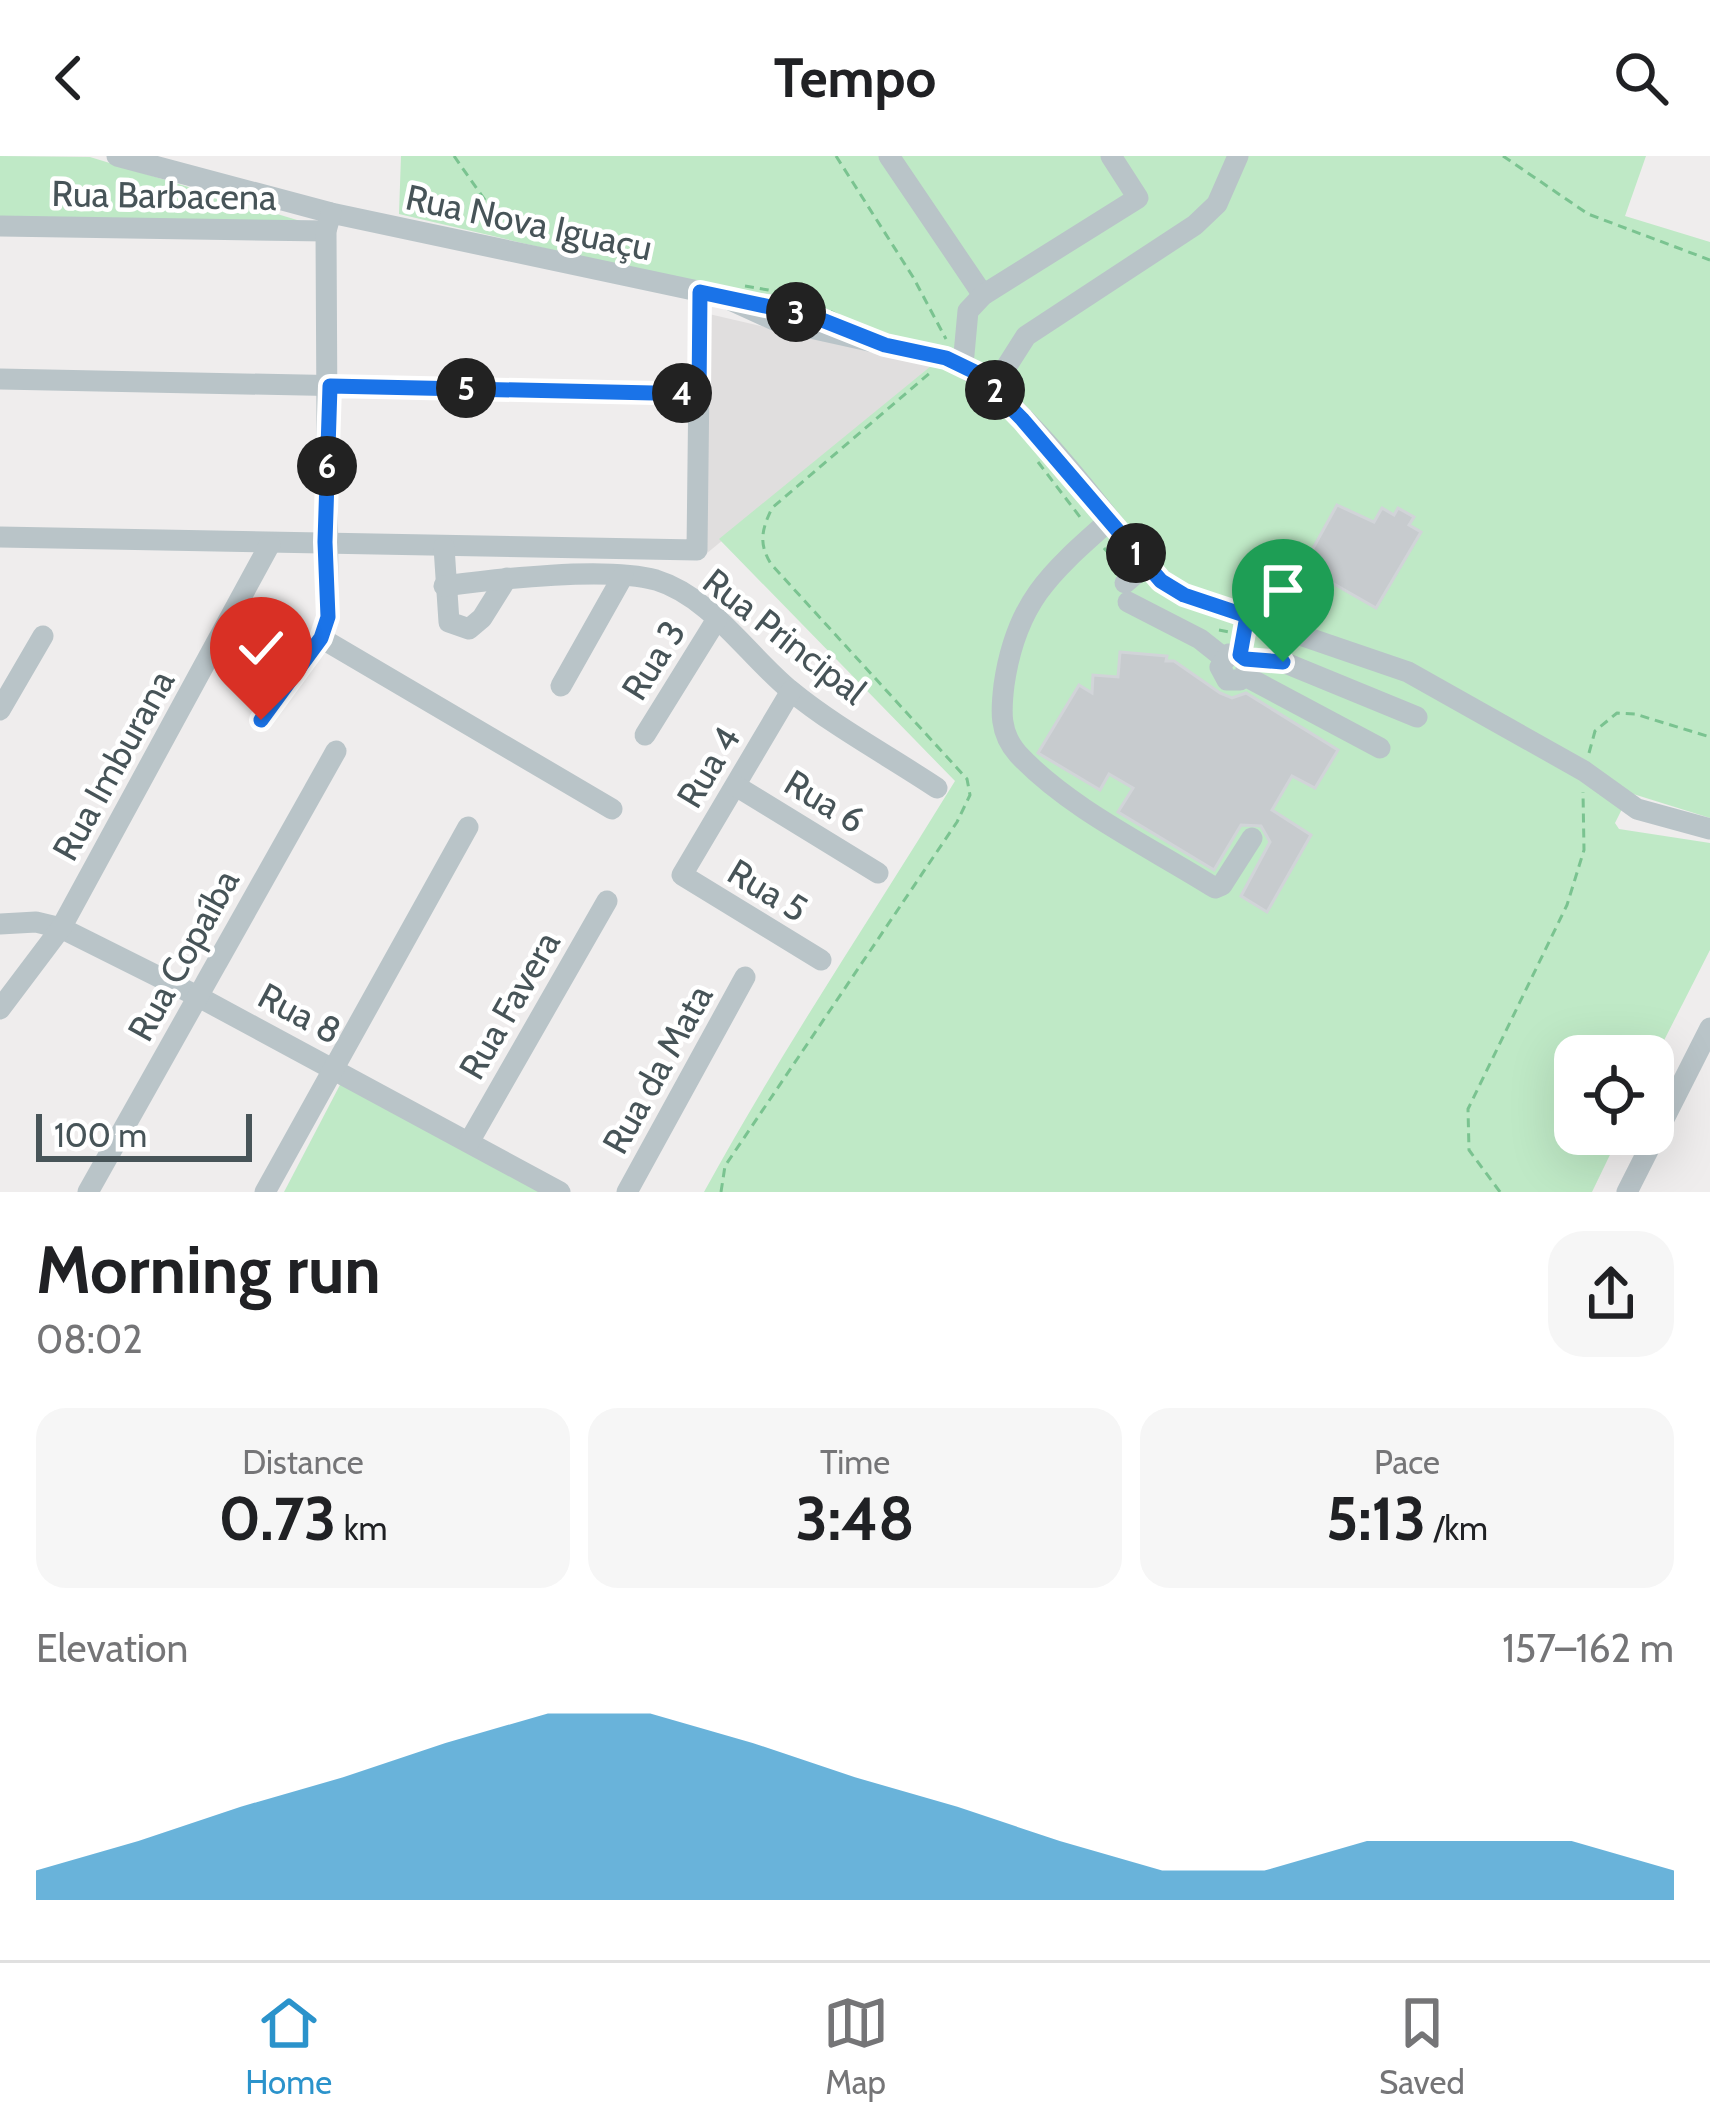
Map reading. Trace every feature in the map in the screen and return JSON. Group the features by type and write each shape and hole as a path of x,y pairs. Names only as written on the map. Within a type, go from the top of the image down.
{"street":[{"name":"Rua Nova Iguaçu","path":"117,156 329,222 709,293 774,320 954,362"},
{"path":"889,156 983,296"},
{"path":"1112,156 1138,198 983,296 968,311 954,362 993,388 1168,587 1424,679 1562,759 1637,809 1710,832"},
{"path":"993,388 1026,336 1195,225 1217,204 1238,156"},
{"name":"Rua Barbacena","path":"0,226 329,222"},
{"path":"261,720 321,638 328,617 329,222"},
{"path":"0,538 697,550 699,394 709,293"},
{"path":"0,379 699,394"},
{"path":"1110,520 1049,578 1023,611 1009,652 1000,716 1009,740 1018,754 1074,800 1216,888 1252,838"},
{"name":"Rua Imburana","path":"0,1009 61,928 271,544"},
{"path":"444,547 448,622 469,629 482,618 507,578"},
{"path":"1146,565 1127,592 1380,748"},
{"path":"561,686 622,576"},
{"name":"Rua Principal","path":"444,586 507,578 622,576 658,581 717,619 791,691 937,788"},
{"path":"1222,609 1234,659"},
{"path":"1234,659 1247,616"},
{"name":"Rua 3","path":"645,735 717,619"},
{"path":"0,710 43,636"},
{"path":"321,638 612,809"},
{"path":"1234,659 1283,662 1418,717"},
{"name":"Rua 4","path":"682,875 791,691"},
{"name":"Rua Copaíba","path":"88,1192 336,751"},
{"name":"Rua 6","path":"736,786 878,872"},
{"path":"265,1192 468,827"},
{"name":"Rua 5","path":"682,875 821,960"},
{"name":"Rua Favera","path":"469,1142 607,902"},
{"name":"Rua 8","path":"0,924 35,922 61,928 560,1192"},
{"name":"Rua da Mata","path":"627,1192 745,977"},
{"path":"1628,1192 1699,1078 1710,1028"}],"path":[{"path":"836,156 943,328 954,362"},
{"path":"1503,156 1588,214 1710,260"},
{"path":"1500,1192 1469,1150 1468,1109 1567,905 1584,850 1583,774 1595,731 1616,713 1635,714 1710,737"}],"shaded area":[{"path":"709,314 933,366 706,554"}],"green space":[{"path":"0,156 90,157 307,223 0,217"},
{"path":"401,156 1646,156 1625,216 1710,242 1710,818 1630,793 1615,823 1619,829 1710,843 1710,950 1667,1035 1554,1035 1554,1155 1610,1155 1592,1192 704,1192 795,1036 955,781 719,539 931,366 781,328 789,296 718,289 399,214"},
{"path":"342,1081 546,1192 284,1192"}],"building":[{"path":"1337,505 1374,522 1382,508 1394,515 1398,508 1414,517 1409,525 1421,532 1376,608 1334,584 1330,591 1300,572"},
{"path":"1120,652 1167,656 1166,661 1174,661 1220,693 1232,698 1246,693 1338,750 1315,788 1292,776 1272,810 1311,835 1267,912 1241,896 1270,842 1261,826 1241,825 1214,870 1118,812 1133,788 1109,774 1100,790 1038,753 1079,685 1092,693 1093,675 1118,677"}],"route":[{"path":"261,720 321,638 328,617 325,542 330,386 699,394 700,292 812,316 885,345 946,358 977,373 1151,572 1184,595 1247,616 1240,655 1245,659 1283,662"}]}
